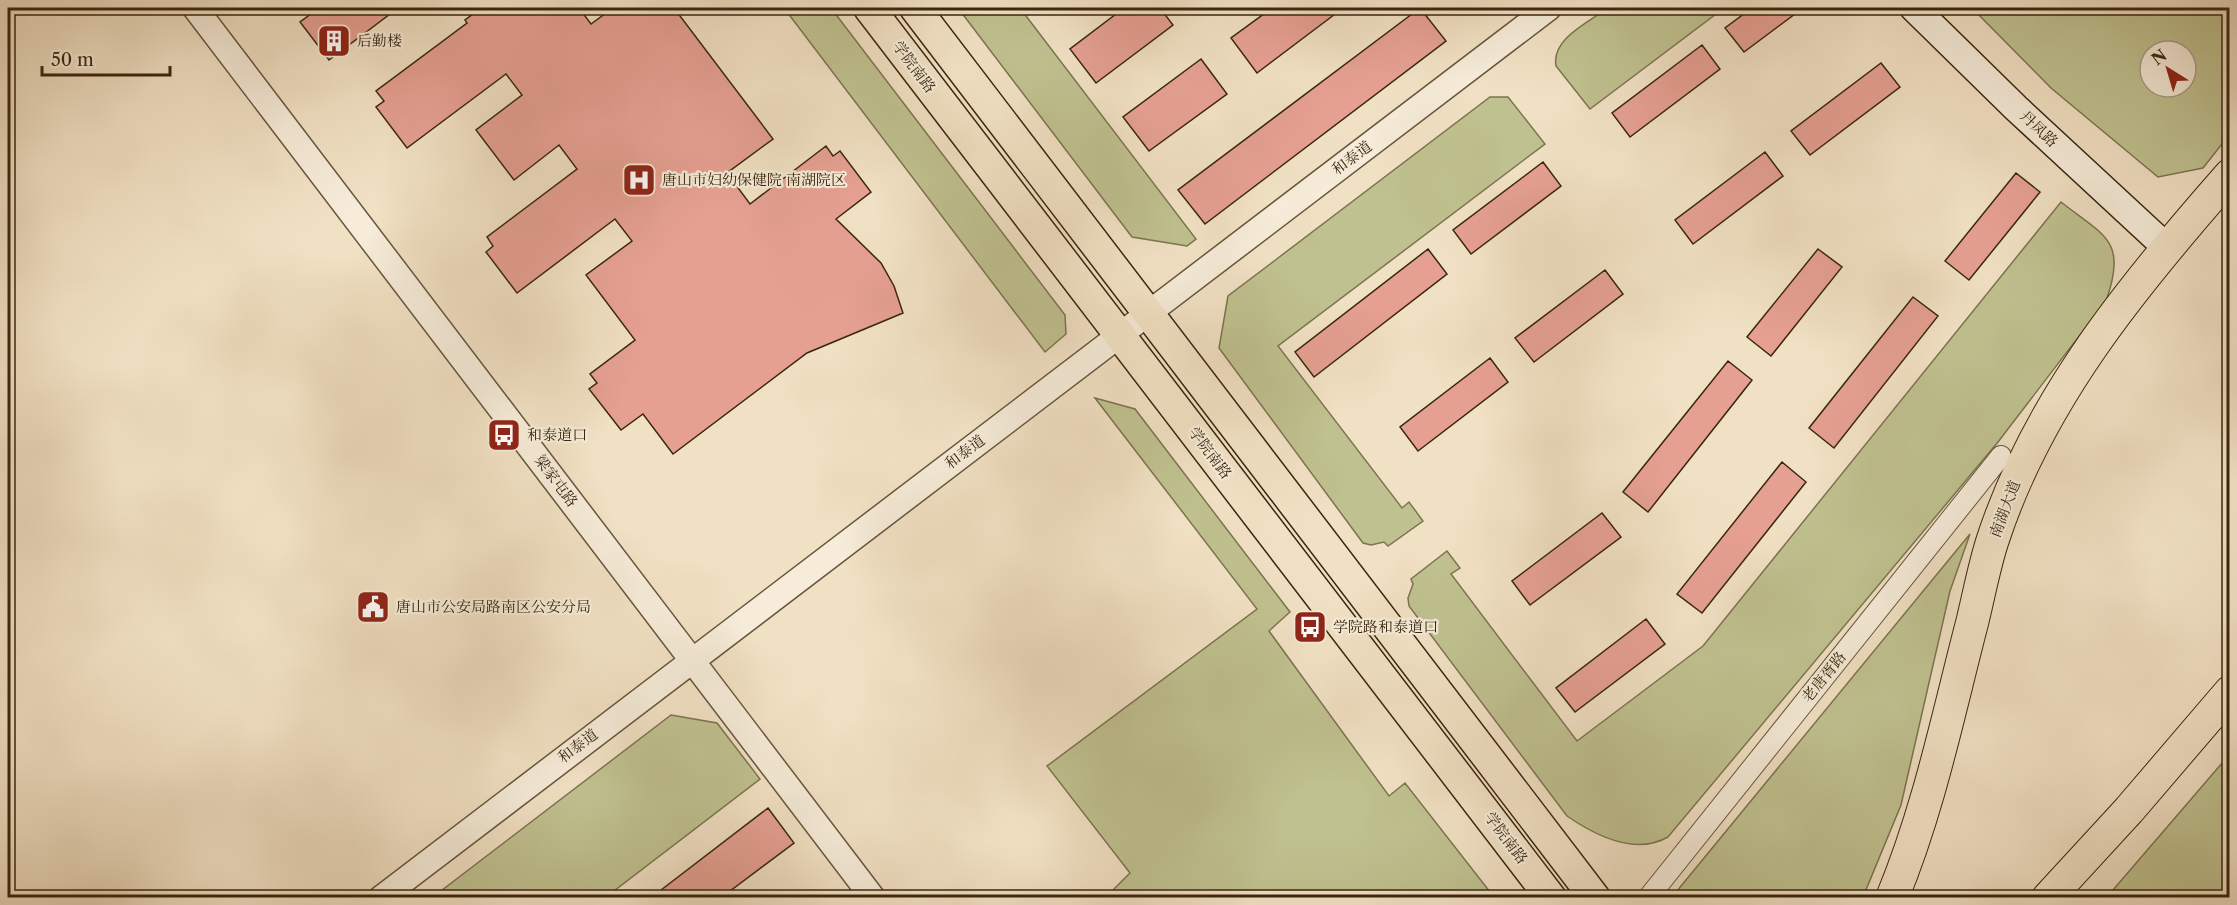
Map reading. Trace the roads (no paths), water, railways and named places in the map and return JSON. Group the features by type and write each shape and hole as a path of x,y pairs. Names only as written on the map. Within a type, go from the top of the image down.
{"highway":[{"name":"南湖大道","path":"1892,897 1926,804 1993,540 2013,486 2043,425 2080,362 2166,247 2229,175"},
{"path":"2048,897 2229,692"}],"main road":[{"name":"学院南路","path":"869,8 1551,897"},
{"path":"915,8 1595,897"},
{"name":"丹凤路","path":"1914,8 2016,108 2166,247"}],"street":[{"name":"梁家屯路","path":"195,8 873,897"},
{"name":"和泰道","path":"381,897 1549,8"},
{"name":"老唐胥路","path":"1647,897 2001,456"}],"place":[{"name":"后勤楼","path":"334,41"},
{"name":"唐山市妇幼保健院 南湖院区","path":"639,180"},
{"name":"和泰道口","path":"504,435"},
{"name":"唐山市公安局路南区公安分局","path":"373,607"},
{"name":"学院路和泰道口","path":"1310,627"}]}
